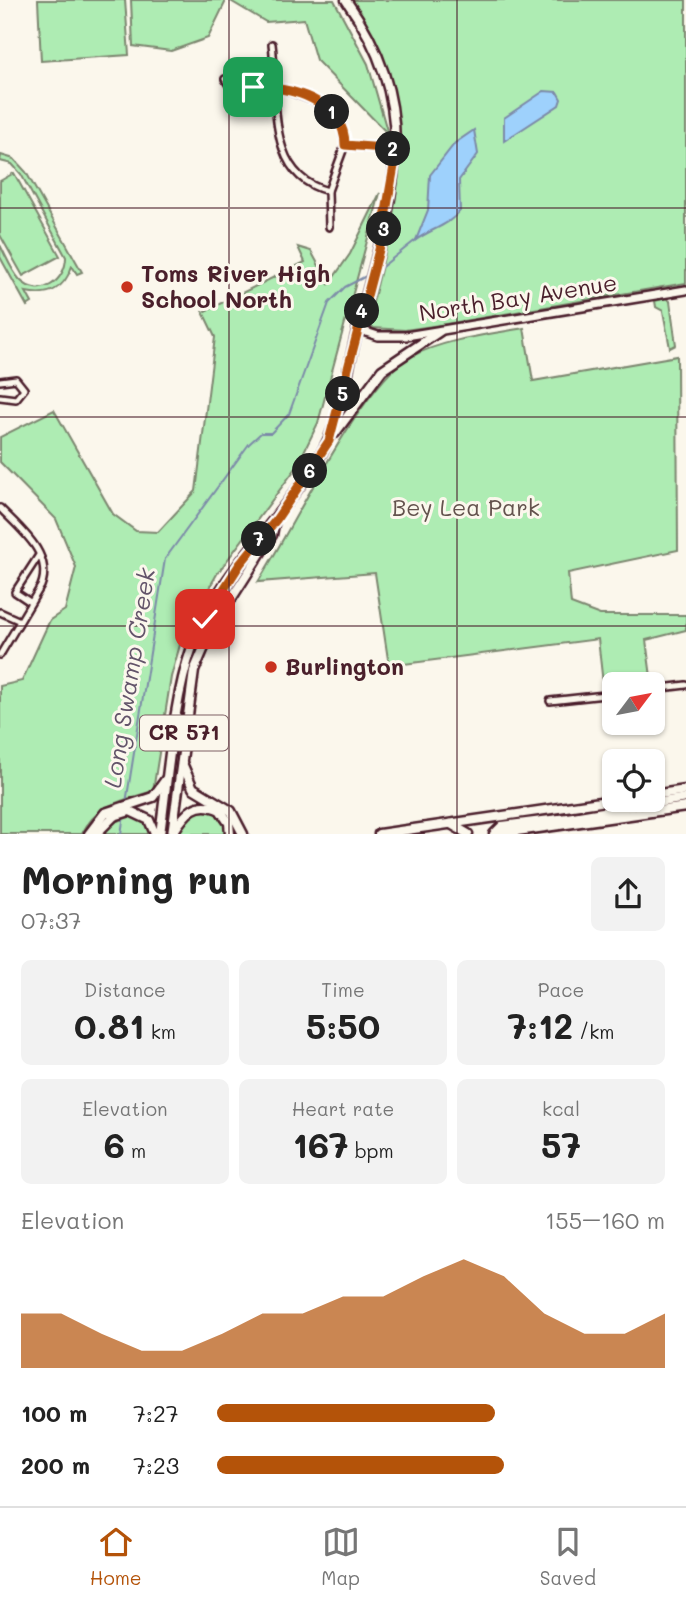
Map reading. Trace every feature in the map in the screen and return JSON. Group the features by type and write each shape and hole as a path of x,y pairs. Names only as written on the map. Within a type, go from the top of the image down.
{"main road":[{"name":"CR 571","path":"157,834 192,645 211,606 240,564 274,524 329,441 340,409 391,195 397,149 393,111 379,60 346,0"},
{"path":"329,441 382,370 440,331"},
{"name":"CR 571","path":"172,834 189,692 203,648 226,604 272,535 274,524"},
{"path":"181,760 193,788 231,811 243,834"},
{"path":"89,834 100,817 153,797 168,776"},
{"path":"665,793 686,790"},
{"path":"496,834 502,826 686,798"},
{"path":"379,834 602,802"},
{"path":"172,834 188,811 201,805 220,810 229,823 230,834"},
{"path":"496,834 686,807"},
{"path":"96,834 106,821 125,808"},
{"path":"125,808 142,815 157,834"},
{"path":"451,824 468,834"}],"street":[{"path":"272,44 276,127 283,151 305,182 328,191"},
{"path":"225,79 233,92 274,86 312,100 333,113 344,129 345,145 328,191 329,227"},
{"path":"345,145 397,149"},
{"name":"North Bay Avenue","path":"357,329 393,337 686,290"},
{"path":"0,381 16,379 24,389 16,399 0,397"},
{"path":"0,509 37,546 43,580 0,655"},
{"path":"30,602 15,592 39,555"},
{"path":"0,612 18,620"},
{"path":"0,637 8,643"},
{"path":"665,688 686,685"},
{"path":"550,701 602,695"}],"green space":[{"path":"38,0 125,0 129,55 41,61"},
{"path":"131,0 224,0 225,3 208,38 171,51 133,46"},
{"path":"229,0 334,0 368,64 388,134 316,60 304,19 266,22"},
{"path":"352,0 686,0 686,283 440,325 405,330 372,328 368,322 396,196 398,121 390,83 375,43"},
{"path":"1,155 14,159 26,172 82,272 77,274 72,266 65,280 55,289 42,293 26,292 32,303 27,306 0,257 0,245 20,280 36,288 43,288 57,280 62,274 66,257 21,174 12,164 0,161"},
{"path":"14,173 60,256 23,276 0,235 0,181"},
{"path":"380,193 318,423 296,468 217,574 183,634 171,677 153,791 103,810 82,834 0,834 0,686 22,681 50,620 65,610 76,567 56,519 0,462 0,437 54,410 113,514 136,531 158,532 196,491 215,337 203,312 305,262 298,247 311,251 329,284 350,254"},
{"path":"666,298 670,301 676,345 670,348 663,311 656,307 655,301"},
{"name":"Bey Lea Park","path":"524,328 533,381 677,356 678,550 568,573 571,604 600,615 686,615 686,630 646,640 650,672 602,672 602,675 598,639 389,666 375,573 258,582 329,459 371,395 392,371 410,357 466,338"},
{"path":"195,810 214,810 225,821 227,834 178,834 180,826"},
{"path":"133,816 145,822 150,834 102,834 120,818"}],"water":[{"path":"544,91 557,92 561,99 559,105 504,141 504,118"},
{"path":"474,130 478,154 459,180 460,211 416,240 428,210 430,175 455,143"}],"waterway":[{"name":"Long Swamp Creek","path":"378,270 417,239"},
{"name":"Long Swamp Creek","path":"126,803 165,559 249,444 261,433 271,433 289,414 329,303 345,287 370,274"},
{"name":"Long Swamp Creek","path":"121,834 124,815"}],"place":[{"name":"Toms River High School North","path":"127,287"},
{"name":"Burlington","path":"271,667"}],"route":[{"path":"205,619 240,564 265,531 274,524 329,441 340,409 357,329 380,246 397,149 345,145 341,122 327,108 295,92 274,86 253,87"}]}
